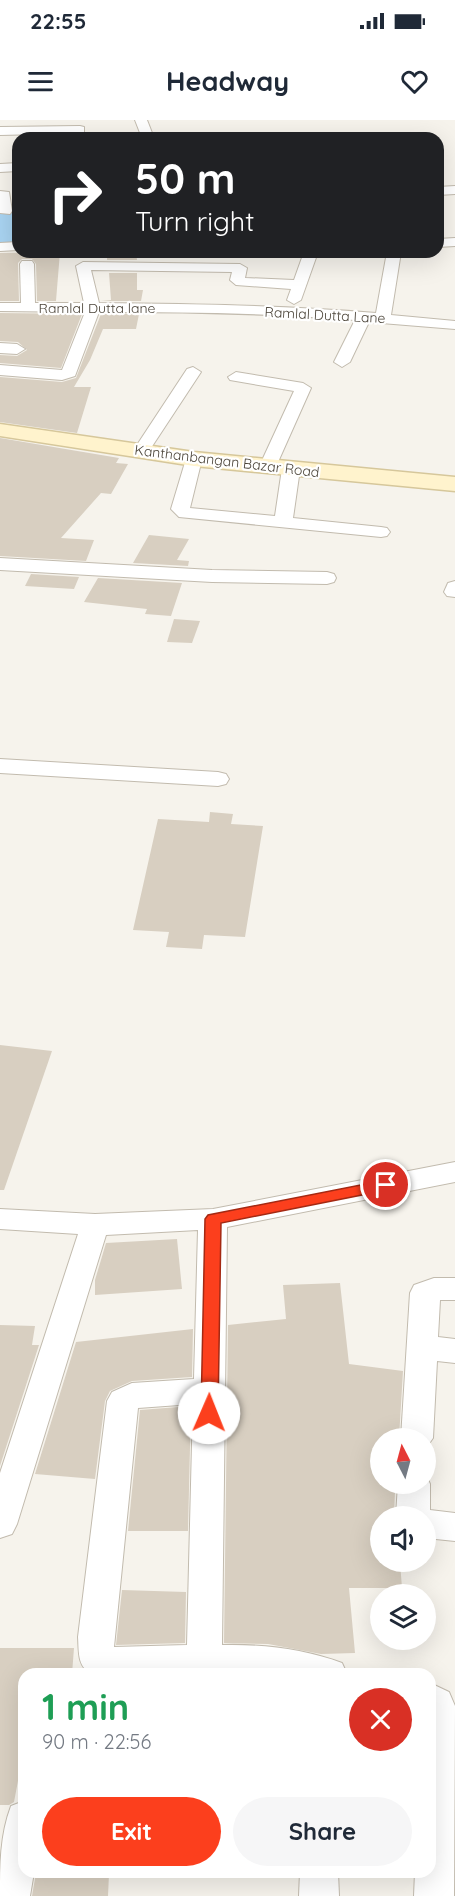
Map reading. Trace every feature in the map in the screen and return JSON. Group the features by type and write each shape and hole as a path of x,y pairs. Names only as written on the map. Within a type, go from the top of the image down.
{"street":[{"path":"0,131 80,129"},
{"path":"0,195 4,195 8,211"},
{"path":"290,310 309,258"},
{"path":"383,318 391,302 394,258"},
{"path":"27,264 28,308"},
{"path":"0,370 68,374 93,309 82,268 84,266 240,268 237,280 241,282 300,285"},
{"name":"Ramlal Dutta lane","path":"0,308 195,308"},
{"name":"Ramlal Dutta Lane","path":"195,308 273,312 290,310 455,325"},
{"path":"342,362 364,316"},
{"path":"0,348 17,349"},
{"path":"141,451 193,372"},
{"path":"236,377 303,388 268,467"},
{"name":"Kanthanbangan Bazar Road","path":"0,430 194,459 455,484"},
{"path":"194,459 181,511 381,532"},
{"path":"283,523 291,469"},
{"path":"0,564 212,576 327,578"},
{"path":"0,766 218,779"},
{"path":"0,1219 94,1225 213,1219 454,1175"},
{"path":"204,1662 213,1219"},
{"path":"0,1524 94,1225"},
{"path":"418,1428 425,1293 434,1289 455,1289"},
{"path":"422,1347 455,1351"},
{"path":"210,1390 132,1396 123,1401 96,1637 95,1668 112,1664 253,1660 294,1668"},
{"path":"436,1525 455,1527"},
{"path":"436,1704 440,1714 441,1883"},
{"path":"10,1896 18,1852"},
{"path":"319,1878 319,1896"}],"water":[{"path":"0,212 12,213 12,244 0,245"}],"building":[{"path":"0,253 12,253 12,258 60,258 56,301 37,301 36,264 32,259 22,259 18,263 19,301 0,301"},
{"path":"107,258 137,258 137,260 107,260"},
{"path":"109,273 137,273 137,290 143,290 141,301 101,301 111,300"},
{"path":"0,313 82,314 61,368 0,363 0,355 17,356 27,350 18,342 0,341"},
{"path":"101,314 139,314 136,329 103,329 90,360 74,387 91,387 77,433 0,422 0,377 62,382 76,378"},
{"path":"0,438 119,458 116,463 128,464 111,494 101,493 61,538 94,540 86,561 0,556"},
{"path":"149,535 189,539 177,560 189,561 188,566 133,563"},
{"path":"31,574 79,577 74,589 25,586"},
{"path":"98,578 182,583 171,616 145,614 147,609 84,602"},
{"path":"174,619 200,621 192,643 167,642"},
{"path":"210,812 233,814 231,824 263,826 245,937 204,935 202,949 166,947 169,932 133,930 158,819 209,822"},
{"path":"0,1045 52,1051 4,1190 0,1190"},
{"path":"177,1239 182,1289 95,1295 95,1280 106,1243"},
{"path":"340,1283 349,1364 403,1371 400,1428 370,1428 370,1494 395,1494 394,1506 370,1506 370,1572 401,1572 402,1584 370,1584 370,1588 349,1588 355,1653 321,1654 268,1644 224,1643 228,1325 286,1319 283,1285"},
{"path":"0,1325 35,1326 32,1345 39,1345 0,1466"},
{"path":"193,1329 192,1377 132,1381 110,1391 105,1401 95,1479 35,1474 76,1342"},
{"path":"191,1406 188,1531 128,1531 140,1410"},
{"path":"122,1590 186,1592 185,1643 116,1645"},
{"path":"0,1648 74,1648 72,1668 18,1668 18,1781 14,1802 9,1805 0,1805"},
{"path":"35,1878 109,1878 108,1896 32,1896"}],"route":[{"path":"209,1413 213,1219 386,1185"}]}
